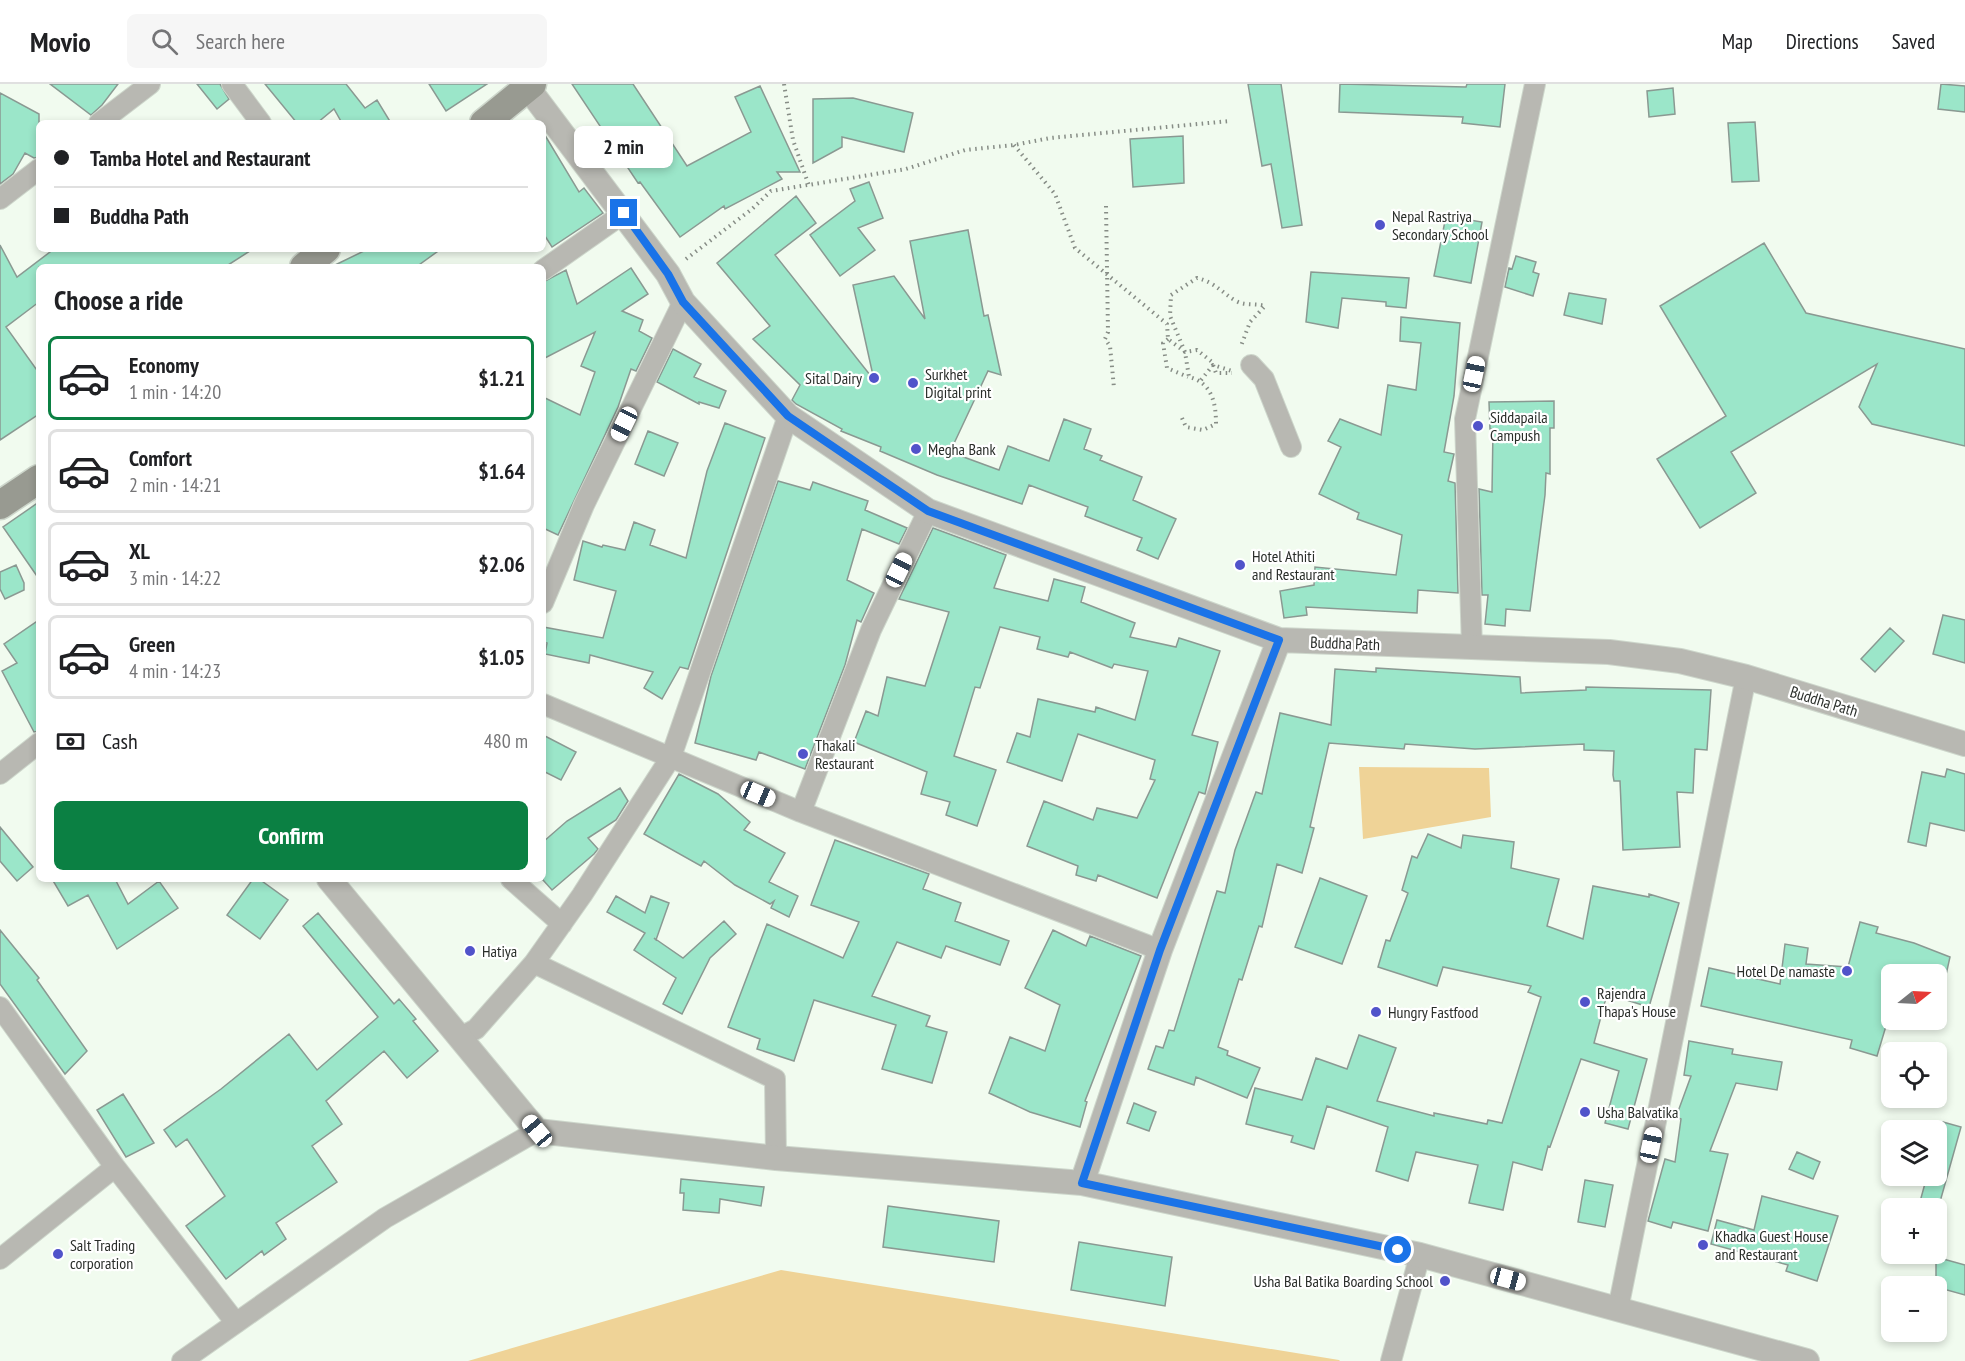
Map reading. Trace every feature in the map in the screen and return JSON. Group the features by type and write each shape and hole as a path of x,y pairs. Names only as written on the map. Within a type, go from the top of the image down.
{"main road":[{"path":"488,120 530,86"},
{"path":"308,264 322,252"},
{"path":"0,505 36,481"}],"street":[{"path":"103,120 150,84"},
{"path":"232,84 259,120"},
{"path":"1472,648 1465,419 1535,84"},
{"name":"Buddha Path","path":"530,86 668,274 683,302 788,416 928,511 1279,640 1610,652 1680,661 1746,678 1965,744"},
{"path":"0,199 36,171"},
{"path":"546,268 624,213"},
{"path":"546,596 584,505 683,302"},
{"path":"1251,365 1264,379 1291,447"},
{"path":"459,1038 476,1029 534,963 562,924 671,756 788,416"},
{"path":"801,812 871,630 928,511"},
{"path":"1082,1183 1160,950 1279,640"},
{"path":"1618,1309 1746,678"},
{"path":"546,705 801,812 1160,950"},
{"path":"0,774 36,745"},
{"path":"335,882 459,1038 537,1131"},
{"path":"514,882 562,924"},
{"path":"534,963 775,1079 776,1158"},
{"path":"0,1007 116,1167 236,1323"},
{"path":"182,1361 385,1218 537,1131 776,1158 1082,1183 1420,1255 1807,1361"},
{"path":"0,1259 116,1167"},
{"path":"1390,1361 1420,1255"}],"path":[{"path":"784,84 793,140 809,186"},
{"path":"668,274 752,209 771,191 906,169 966,150 1014,145 1050,138 1230,121"},
{"path":"1014,145 1055,194 1075,248 1107,272 1167,324 1168,339 1185,352 1197,350 1212,362 1216,373 1235,373 1251,365"},
{"path":"1106,206 1108,332 1105,339 1110,346 1114,388"},
{"path":"1189,377 1185,352 1170,316 1171,295 1197,278 1212,282 1237,301 1245,304 1254,302 1265,306"},
{"path":"1168,339 1163,343 1167,368 1201,380 1214,396 1216,424 1203,430 1186,427 1182,418"}],"shaded area":[{"path":"1359,767 1489,768 1491,817 1363,839"},
{"path":"781,1270 1339,1360 1340,1361 468,1361"}],"building":[{"path":"50,84 118,84 91,115"},
{"path":"197,84 220,84 229,99 217,109"},
{"path":"265,84 346,84 365,108 377,100 389,120 340,120 334,109 321,120 295,120"},
{"path":"429,84 487,84 446,111"},
{"path":"572,84 633,84 687,166 751,132 735,97 760,86 800,172 777,172 782,179 725,209 724,206 680,237 640,182 638,183"},
{"path":"1248,84 1281,84 1302,225 1282,228 1271,164 1262,166"},
{"path":"1340,84 1466,87 1467,84 1505,84 1500,127 1462,123 1463,117 1339,112"},
{"path":"1941,84 1965,86 1965,112 1938,109"},
{"path":"1673,88 1675,114 1649,117 1647,91"},
{"path":"0,93 39,114 39,120 36,120 36,158 25,153 13,174 0,184"},
{"path":"853,98 913,113 904,152 842,137 842,147 813,163 813,99"},
{"path":"1755,122 1759,181 1732,182 1728,123"},
{"path":"1183,136 1184,183 1133,187 1130,139"},
{"path":"546,137 579,192 584,188 603,213 552,247 546,238"},
{"path":"869,182 883,218 858,228 875,250 840,276 810,235 855,201 850,189"},
{"path":"796,196 816,223 775,255 874,380 853,285 894,276 925,319 910,241 968,230 984,316 988,315 1001,375 988,371 950,452 999,470 1008,446 1049,461 1064,419 1091,429 1084,449 1102,456 1100,460 1142,477 1133,500 1176,519 1158,559 1137,550 1142,538 1085,516 1088,507 1029,485 1022,504 937,475 880,451 881,447 841,431 842,429 792,400 800,385 753,339 770,326 717,263"},
{"path":"1446,216 1482,222 1471,283 1434,276"},
{"path":"1764,243 1806,313 1965,349 1965,446 1872,424 1859,407 1877,364 1731,452 1756,493 1700,528 1657,459 1726,416 1660,306"},
{"path":"0,245 17,277 50,252 248,252 230,264 36,264 36,304 6,327 36,369 36,416 0,440"},
{"path":"362,252 437,252 420,264 337,264"},
{"path":"1516,256 1536,262 1533,272 1539,274 1533,296 1505,287 1509,268 1512,269"},
{"path":"631,268 648,294 622,311 643,320 639,331 652,338 636,371 631,369 618,407 558,535 546,529 546,398 580,415 595,372 581,366 595,332 546,357 546,280 566,270 577,304"},
{"path":"1311,272 1409,278 1406,308 1386,306 1386,302 1342,298 1338,328 1306,322"},
{"path":"1569,293 1606,299 1602,324 1564,315"},
{"path":"1401,317 1460,323 1454,396 1444,452 1454,454 1448,481 1455,483 1458,593 1418,590 1417,613 1306,607 1307,615 1284,618 1280,591 1314,585 1315,567 1396,575 1402,535 1357,519 1359,513 1319,494 1341,447 1328,441 1340,419 1381,435 1388,385 1416,390 1421,343 1400,341"},
{"path":"673,349 701,364 694,377 726,391 719,408 699,402 699,404 657,382"},
{"path":"1554,401 1554,428 1550,428 1550,474 1546,473 1530,611 1506,609 1505,626 1485,624 1488,595 1482,595 1479,489 1492,492 1493,429 1490,429 1489,402"},
{"path":"725,423 765,438 688,669 680,667 662,699 644,688 653,672 590,655 589,663 546,654 546,628 603,638 616,591 574,580 583,541 602,547 603,545 625,550 634,522 655,530 650,545 686,558 707,471"},
{"path":"648,431 678,443 664,476 635,464"},
{"path":"778,481 810,490 813,482 868,501 865,510 907,528 899,544 862,529 847,580 874,593 861,622 857,620 845,665 805,769 759,752 756,760 695,743 711,676"},
{"path":"36,504 36,575 3,527"},
{"path":"933,528 1006,555 994,588 1048,601 1054,579 1085,587 1081,602 1135,623 1130,637 1176,647 1179,638 1220,651 1192,735 1218,742 1205,794 1199,792 1157,898 1098,875 1096,881 1076,875 1078,866 1027,846 1044,801 1093,820 1097,808 1137,818 1155,780 1150,779 1155,760 1078,734 1062,781 1007,762 1017,733 1030,737 1038,699 1095,712 1096,707 1135,720 1148,671 1114,664 1112,668 1070,652 1068,657 1037,649 1040,637 1000,627 980,688 975,687 954,756 996,770 977,826 946,815 950,802 921,794 927,772 854,742 866,711 878,716 887,677 925,686 949,612 899,599"},
{"path":"16,565 24,583 24,590 5,599 0,589 0,572"},
{"path":"1943,615 1965,620 1965,663 1933,654"},
{"path":"36,622 36,732 34,732 2,671 17,663 4,644"},
{"path":"1890,628 1904,641 1875,672 1861,659"},
{"path":"1376,668 1520,677 1521,693 1586,690 1586,687 1711,690 1707,750 1695,749 1693,793 1677,792 1680,847 1623,850 1620,781 1614,781 1614,751 1584,750 1584,744 1475,749 1405,744 1404,749 1329,743 1310,827 1314,828 1302,873 1277,864 1262,927 1259,926 1242,980 1239,979 1218,1047 1228,1051 1227,1055 1260,1068 1247,1098 1196,1077 1194,1085 1148,1069 1156,1046 1163,1048 1169,1030 1174,1031 1217,891 1225,893 1235,850 1256,792 1262,794 1280,713 1331,725 1335,669 1376,672"},
{"path":"546,737 576,752 561,780 546,772"},
{"path":"1947,769 1965,774 1965,831 1930,823 1926,846 1908,842 1922,772 1945,777"},
{"path":"679,774 718,794 750,822 744,830 785,853 769,882 798,896 789,917 771,908 774,901 770,904 735,885 704,861 701,866 644,834"},
{"path":"620,788 628,801 616,820 588,838 598,849 594,854 552,890 545,882 546,839 567,821"},
{"path":"0,827 33,867 17,881 0,861"},
{"path":"1428,834 1461,848 1463,835 1514,842 1511,868 1559,879 1547,926 1583,939 1593,886 1649,897 1649,894 1679,903 1649,1007 1607,994 1594,1043 1647,1059 1628,1129 1605,1123 1619,1071 1581,1059 1550,1147 1548,1146 1542,1170 1513,1162 1503,1210 1469,1203 1478,1165 1416,1152 1408,1181 1376,1171 1388,1127 1327,1106 1314,1149 1291,1142 1293,1136 1246,1124 1255,1088 1302,1100 1316,1058 1347,1069 1359,1035 1396,1048 1377,1101 1434,1116 1434,1113 1487,1124 1488,1120 1502,1123 1541,997 1528,992 1531,986 1443,967 1437,986 1378,967 1386,940 1390,941 1408,893 1402,890 1412,856 1417,858"},
{"path":"835,840 929,874 923,889 961,903 955,921 1009,941 1000,965 946,946 941,958 897,942 872,996 930,1016 926,1026 947,1032 932,1083 882,1069 896,1025 814,1000 794,1061 757,1049 760,1039 728,1027 767,924 843,958 859,922 811,905"},
{"path":"1320,878 1367,896 1342,964 1295,947"},
{"path":"54,882 117,882 128,904 160,882 178,908 117,949 88,895 68,906"},
{"path":"251,882 263,882 288,900 260,939 227,915"},
{"path":"616,896 645,913 651,896 669,903 656,940 683,958 724,921 736,934 710,958 682,1014 663,1004 676,978 634,950 645,933 607,912"},
{"path":"318,913 394,1004 399,999 416,1019 413,1021 438,1051 407,1078 384,1051 326,1101 342,1124 312,1146 337,1182 276,1223 286,1239 264,1255 262,1251 226,1279 186,1226 225,1196 187,1139 176,1147 164,1130 221,1089 289,1034 317,1070 378,1017 303,926"},
{"path":"1860,922 1878,927 1876,933 1914,943 1950,957 1947,970 1947,964 1881,964 1881,1030 1885,1030 1877,1056 1850,1048 1852,1040 1701,1006 1709,968 1780,984 1785,944 1808,948 1806,964 1848,967"},
{"path":"0,930 39,978 37,980 87,1051 65,1074 0,984"},
{"path":"1053,930 1086,946 1090,936 1141,956 1085,1101 1087,1102 1080,1127 1030,1112 989,1093 1010,1037 1045,1051 1060,1005 1025,988"},
{"path":"1689,1041 1733,1049 1732,1054 1782,1062 1777,1090 1736,1083 1710,1151 1728,1154 1708,1231 1673,1222 1671,1228 1648,1221 1665,1159 1675,1162 1681,1119 1676,1117 1691,1076 1684,1075"},
{"path":"123,1094 154,1143 126,1157 97,1110"},
{"path":"1134,1103 1156,1112 1149,1131 1127,1123"},
{"path":"1947,1123 1961,1127 1947,1177"},
{"path":"1797,1152 1820,1162 1813,1179 1789,1169"},
{"path":"681,1179 764,1187 761,1206 720,1199 719,1213 683,1210 684,1193 680,1193"},
{"path":"1585,1180 1613,1185 1605,1227 1578,1222"},
{"path":"1924,1186 1944,1186 1941,1198 1921,1198"},
{"path":"1762,1196 1838,1216 1817,1281 1786,1271 1788,1265 1711,1244 1717,1220 1754,1230"},
{"path":"888,1206 999,1221 994,1262 883,1247"},
{"path":"1079,1242 1172,1257 1165,1306 1071,1290"},
{"path":"1947,1260 1965,1265 1965,1295 1947,1290 1947,1276 1936,1276 1936,1264 1947,1264"}],"place":[{"name":"Nepal Rastriya Secondary School","path":"1380,225"},
{"name":"Sital Dairy","path":"874,378"},
{"name":"Surkhet Digital print","path":"913,383"},
{"name":"Siddapaila Campush","path":"1478,426"},
{"name":"Megha Bank","path":"916,449"},
{"name":"Hotel Athiti and Restaurant","path":"1240,565"},
{"name":"Thakali Restaurant","path":"803,754"},
{"name":"Hatiya","path":"470,951"},
{"name":"Hotel De namaste","path":"1847,971"},
{"name":"Rajendra Thapa's House","path":"1585,1002"},
{"name":"Hungry Fastfood","path":"1376,1012"},
{"name":"Usha Balvatika","path":"1585,1112"},
{"name":"Khadka Guest House and Restaurant","path":"1703,1245"},
{"name":"Salt Trading corporation","path":"58,1254"},
{"name":"Usha Bal Batika Boarding School","path":"1445,1281"}],"route":[{"path":"624,213 668,274 683,302 788,416 928,511 1279,640 1160,950 1082,1183 1398,1250"}]}
